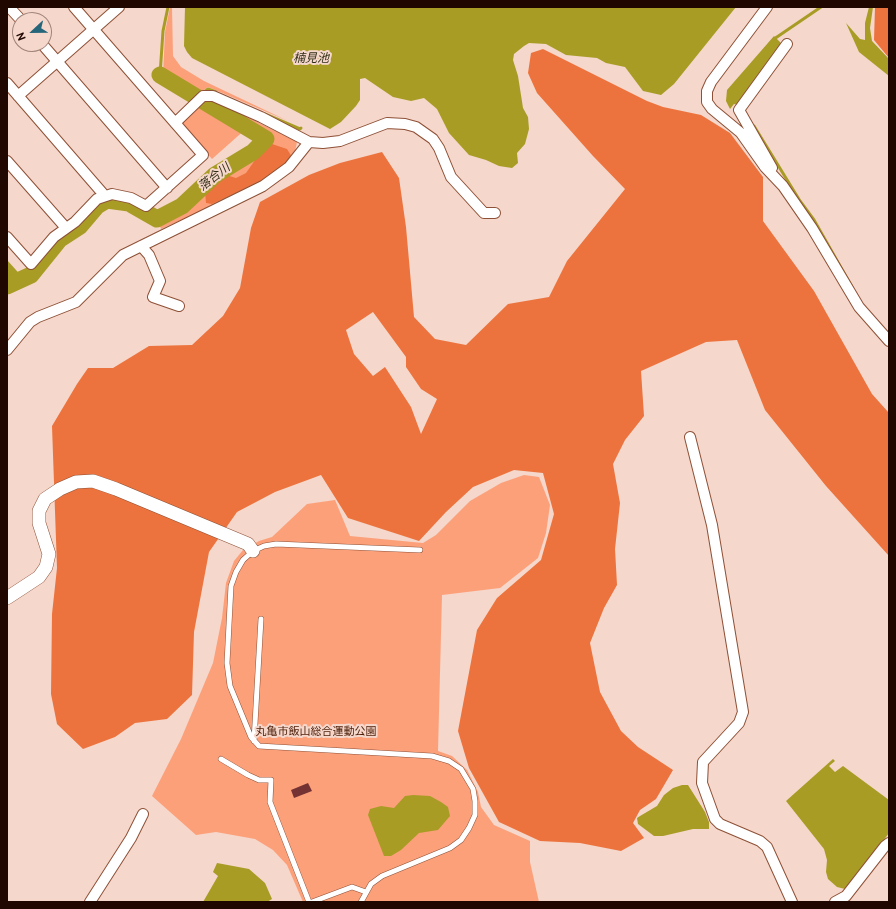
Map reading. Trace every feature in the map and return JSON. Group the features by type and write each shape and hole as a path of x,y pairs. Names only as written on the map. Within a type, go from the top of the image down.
{"street":[{"path":"7,237 31,264 54,237 75,222 97,199 112,194 131,198 146,206 203,156 74,7"},
{"path":"18,96 119,7"},
{"path":"767,7 712,82 707,91 706,98 712,109 741,133 765,167 777,179 812,228 859,307 889,341"},
{"path":"777,179 770,163 739,110 786,48 787,44"},
{"path":"49,52 167,188"},
{"path":"7,83 105,196"},
{"path":"175,123 204,96 213,96 235,105 309,142 323,143 340,141 387,123 405,124 416,127 433,139 439,148 451,177 484,213 495,213"},
{"path":"7,350 30,322 38,317 76,302 123,254 263,186 289,167 309,142"},
{"path":"7,161 66,228"},
{"path":"140,246 149,255 160,281 153,297 179,306"},
{"path":"690,437 712,525 743,712 739,723 703,762 702,783 715,819 720,824 760,841 767,847 792,902"},
{"path":"7,598 39,578 46,567 48,554 39,523 39,511 45,499 60,489 76,482 93,481 116,489 248,544 254,551"},
{"path":"90,902 131,838 143,814"},
{"path":"835,902 846,896 884,846 889,843"}],"lane":[{"path":"361,902 371,884 382,876 450,848 461,840 469,828 474,815 475,801 473,789 464,774 449,761 432,756 259,746 251,737 230,686 227,663 231,586 236,572 244,560 254,551 264,546 276,544 420,550"},
{"path":"254,741 261,619"},
{"path":"221,758 248,776 259,780 271,780 270,802 311,902 352,887 366,892"}],"green space":[{"path":"170,7 172,7 173,56 181,67 204,81 288,121 208,87 197,95 163,76 165,32"},
{"path":"210,102 222,104 297,142 294,157 261,184 161,229 158,220 183,209 218,176 255,152 269,138"},
{"path":"202,103 247,128 212,159 182,125 183,120"},
{"name":"丸亀市飯山総合運動公園","path":"524,475 539,477 550,505 546,533 538,558 500,588 442,595 438,751 452,756 467,770 478,792 481,807 494,825 530,841 530,862 539,902 303,902 287,865 273,850 255,839 216,832 196,835 152,796 181,739 213,663 222,618 226,583 234,561 243,550 259,541 272,537 307,504 335,500 350,536 423,543 436,535 470,501 501,483"}],"shaded area":[{"path":"875,7 889,7 889,58 874,40"},
{"path":"543,49 647,101 663,107 701,115 730,133 763,177 763,221 814,291 872,394 889,413 889,556 826,486 765,410 737,340 706,342 641,371 644,416 625,440 613,464 620,503 615,549 617,585 604,608 590,643 600,692 621,731 638,747 673,770 656,799 640,810 633,823 644,838 621,851 580,843 540,841 499,822 469,768 458,731 477,630 497,598 541,560 554,514 543,473 514,470 473,487 446,512 419,541 348,518 321,475 275,492 237,512 209,552 194,632 192,695 167,719 135,723 115,737 83,749 57,724 51,694 52,614 57,568 52,426 77,384 88,368 113,368 149,346 192,345 223,316 240,288 251,228 260,202 309,175 340,163 382,152 399,178 406,227 414,317 435,339 466,345 508,304 549,297 567,261 625,189 593,156 537,93 528,73 531,53","holes":["373,312 406,357 406,367 421,389 437,399 421,434 411,407 385,367 373,376 354,354 346,330"]},
{"path":"272,144 287,149 292,157 283,167 261,182 212,204 206,203 205,192 226,175 236,178 246,173 262,150"}],"water":[{"name":"楠見池","path":"185,7 736,7 674,84 661,95 643,91 625,67 606,63 597,58 566,55 546,44 529,43 524,46 514,54 513,60 518,76 523,108 528,117 529,129 525,144 517,153 518,163 512,168 499,166 469,155 449,133 437,109 424,98 411,101 393,97 365,78 360,79 360,100 356,106 341,122 330,129 192,58 184,46"},
{"path":"869,7 873,7 870,28 872,41 889,59 889,76 859,52 846,23 860,39 865,40 865,23"},
{"path":"774,36 783,45 738,105 734,104 730,109 726,101 727,90"},
{"path":"7,260 25,280 7,289"},
{"path":"833,759 835,761 829,766 835,772 843,766 889,800 889,833 845,889 837,887 828,879 826,872 827,860 824,849 786,801"},
{"path":"688,785 705,812 709,822 709,829 693,829 663,836 654,836 638,824 637,818 657,806 664,795 673,788"},
{"path":"405,796 430,796 441,802 448,807 450,816 438,830 419,833 401,850 391,856 384,856 368,815 370,809 381,806 394,808"},
{"path":"217,863 249,869 265,883 272,899 267,902 203,902 218,876 213,872"}],"building":[{"path":"308,783 312,791 294,798 291,790"}],"waterway":[{"path":"160,75 163,31 168,7"},
{"path":"774,39 821,7"},
{"name":"落合川","path":"7,286 31,275 60,239 80,226 97,206 107,200 129,203 157,219 182,206 215,175 253,152 266,139 160,75"},
{"name":"落合川","path":"203,93 208,89 216,92"},
{"name":"落合川","path":"265,114 300,129 301,128"},
{"path":"754,126 800,201 814,220 852,287"}]}
